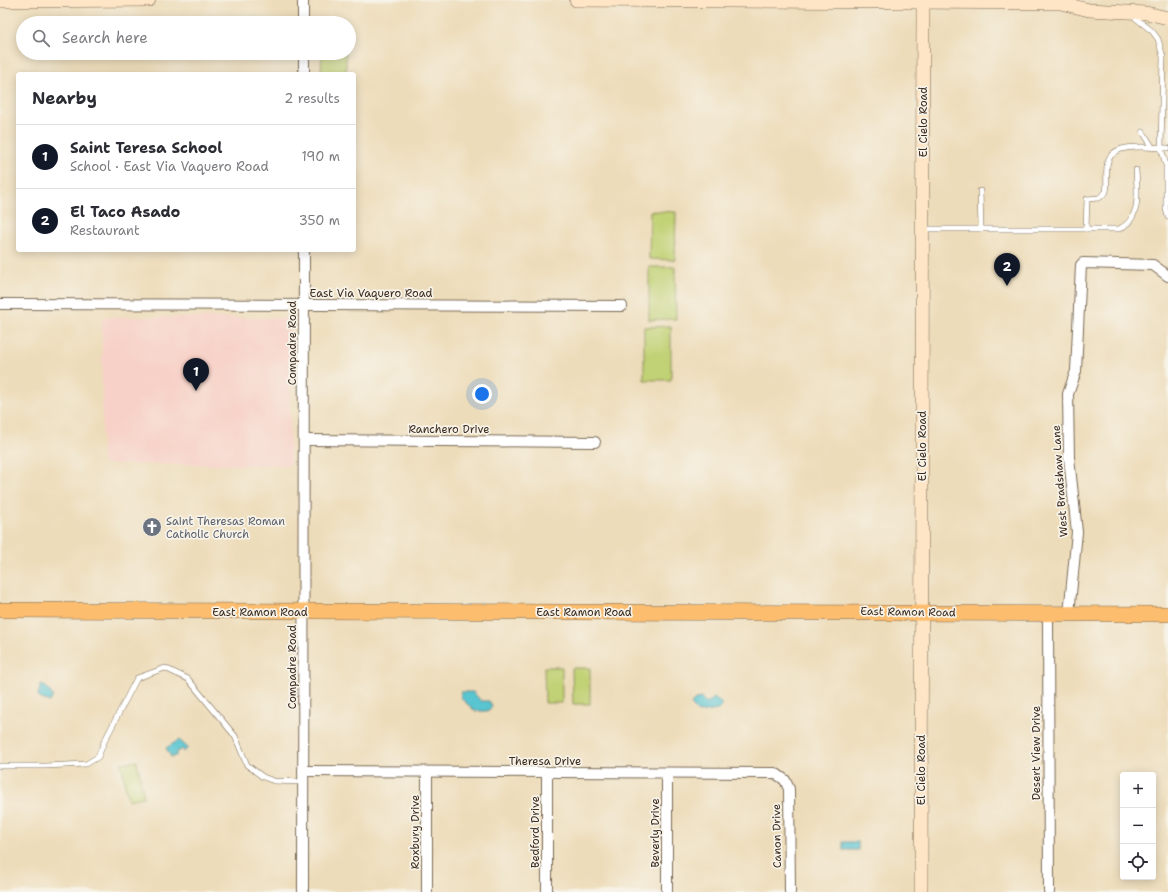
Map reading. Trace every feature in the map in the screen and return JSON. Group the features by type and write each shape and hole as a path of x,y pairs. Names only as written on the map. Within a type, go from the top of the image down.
{"main road":[{"name":"East Ramon Road","path":"0,610 1168,614"}],"street":[{"path":"0,1 149,0"},
{"path":"303,0 303,16"},
{"path":"576,0 1057,2 1089,10 1146,13 1168,18"},
{"name":"El Cielo Road","path":"921,892 923,1"},
{"path":"304,60 304,72"},
{"name":"Compadre Road","path":"303,892 304,252"},
{"name":"West Bradshaw Lane","path":"1070,614 1077,532 1069,458 1068,394 1076,371 1081,264 1153,265 1168,276"},
{"name":"East Via Vaquero Road","path":"0,304 622,306"},
{"name":"Ranchero Drive","path":"304,440 595,442"},
{"name":"Desert View Drive","path":"1048,614 1049,892"},
{"name":"Theresa Drive","path":"303,771 775,773 785,780"},
{"name":"Roxbury Drive","path":"427,772 427,892"},
{"name":"Bedford Drive","path":"547,773 547,892"},
{"name":"Beverly Drive","path":"667,773 667,892"},
{"name":"Canon Drive","path":"785,780 789,789 790,892"}],"lane":[{"path":"1125,11 1152,31 1162,48 1164,78 1161,108 1161,148 1166,165 1166,209 1168,217"},
{"path":"1143,132 1153,148"},
{"path":"1086,229 1086,199 1100,198 1105,194 1107,187 1107,165 1111,155 1121,148 1168,148"},
{"path":"922,229 1119,229 1127,226 1133,217 1136,206 1136,170"},
{"path":"980,191 981,229"},
{"path":"0,766 86,764 98,757 104,742 137,678 165,668 188,680 235,736 247,765 263,777 274,781 303,782"}],"shaded area":[{"path":"102,317 290,318 290,465 102,464"}],"green space":[{"path":"322,60 346,60 346,72 321,72"},
{"path":"650,211 676,212 675,260 649,259"},
{"path":"649,267 675,267 676,319 649,320"},
{"path":"671,326 671,380 644,380 644,327"},
{"path":"544,667 562,667 562,703 545,703"},
{"path":"572,668 590,668 590,704 573,704"},
{"path":"137,761 144,797 128,800 121,763"}],"water":[{"path":"41,685 46,687 53,696 50,702 39,698 38,694"},
{"path":"461,692 473,692 481,701 489,701 492,707 487,711 475,711 461,698"},
{"path":"702,698 704,702 709,702 714,698 722,704 718,710 698,713 691,704 696,699"},
{"path":"179,740 188,748 184,752 183,749 176,752 176,756 171,757 166,748"},
{"path":"843,842 858,842 858,850 843,850"}],"place":[{"name":"El Taco Asado","path":"1007,286"},
{"name":"Saint Teresa School","path":"196,391"},
{"name":"Saint Theresas Roman Catholic Church","path":"152,527"}]}
